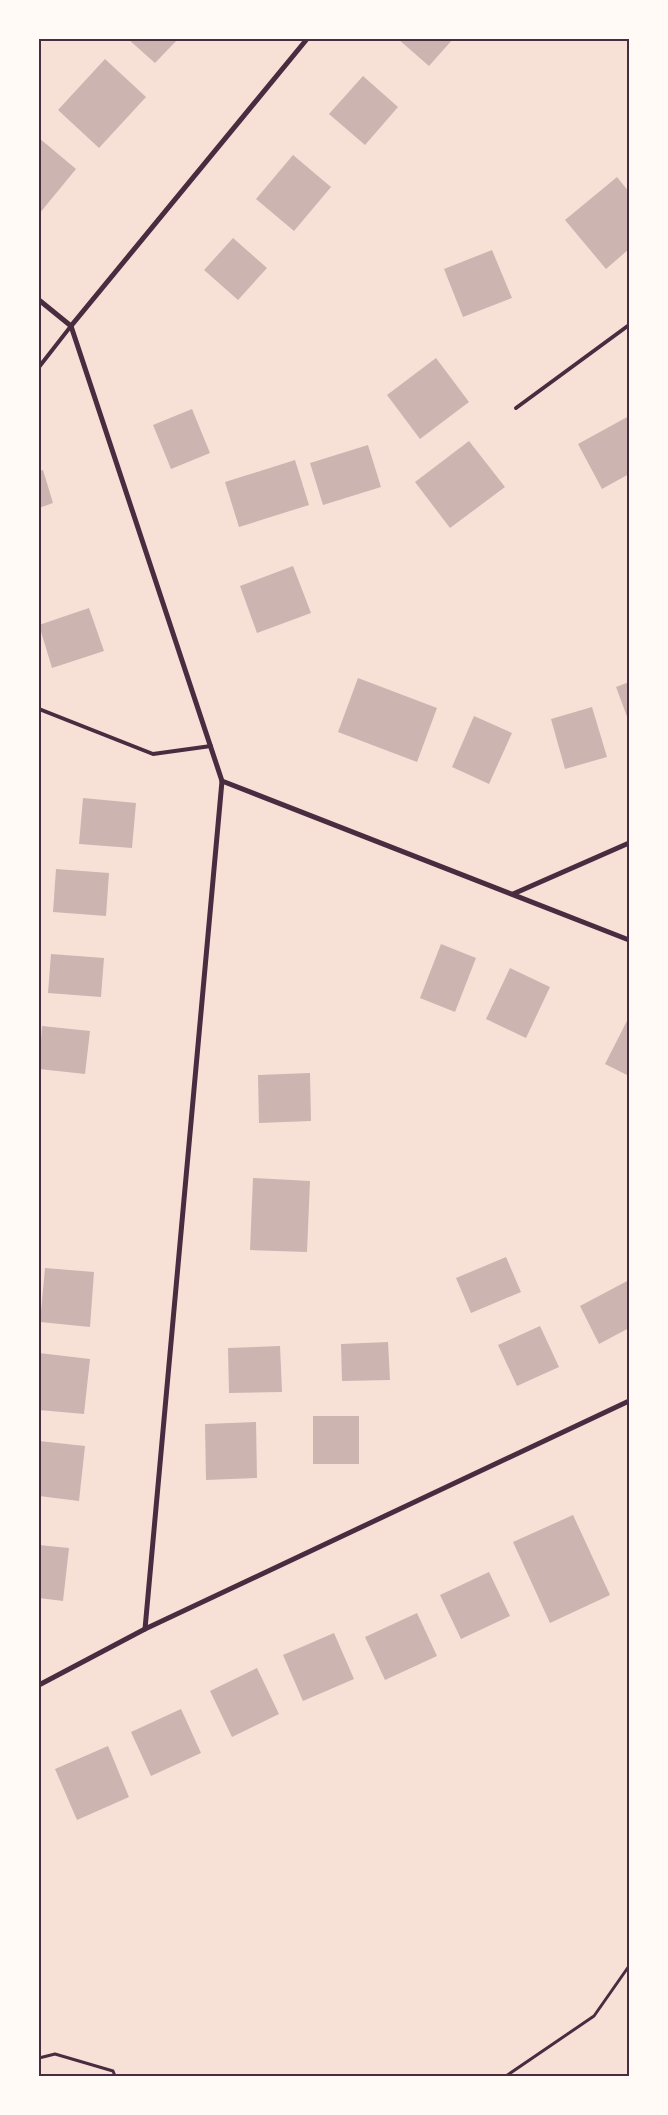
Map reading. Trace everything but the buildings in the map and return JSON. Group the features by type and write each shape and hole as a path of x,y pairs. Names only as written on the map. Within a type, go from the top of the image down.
{"street":[{"path":"71,326 307,39"},
{"path":"39,300 71,326 222,781 145,1630"},
{"path":"222,781 629,940"},
{"path":"514,894 629,843"},
{"path":"39,1685 145,1630 629,1401"}],"lane":[{"path":"516,408 629,325"},
{"path":"39,367 71,326"},
{"path":"39,709 154,754 211,746"}],"path":[{"path":"506,2076 594,2016 629,1966"},
{"path":"39,2058 55,2054 113,2071 115,2076"}]}
